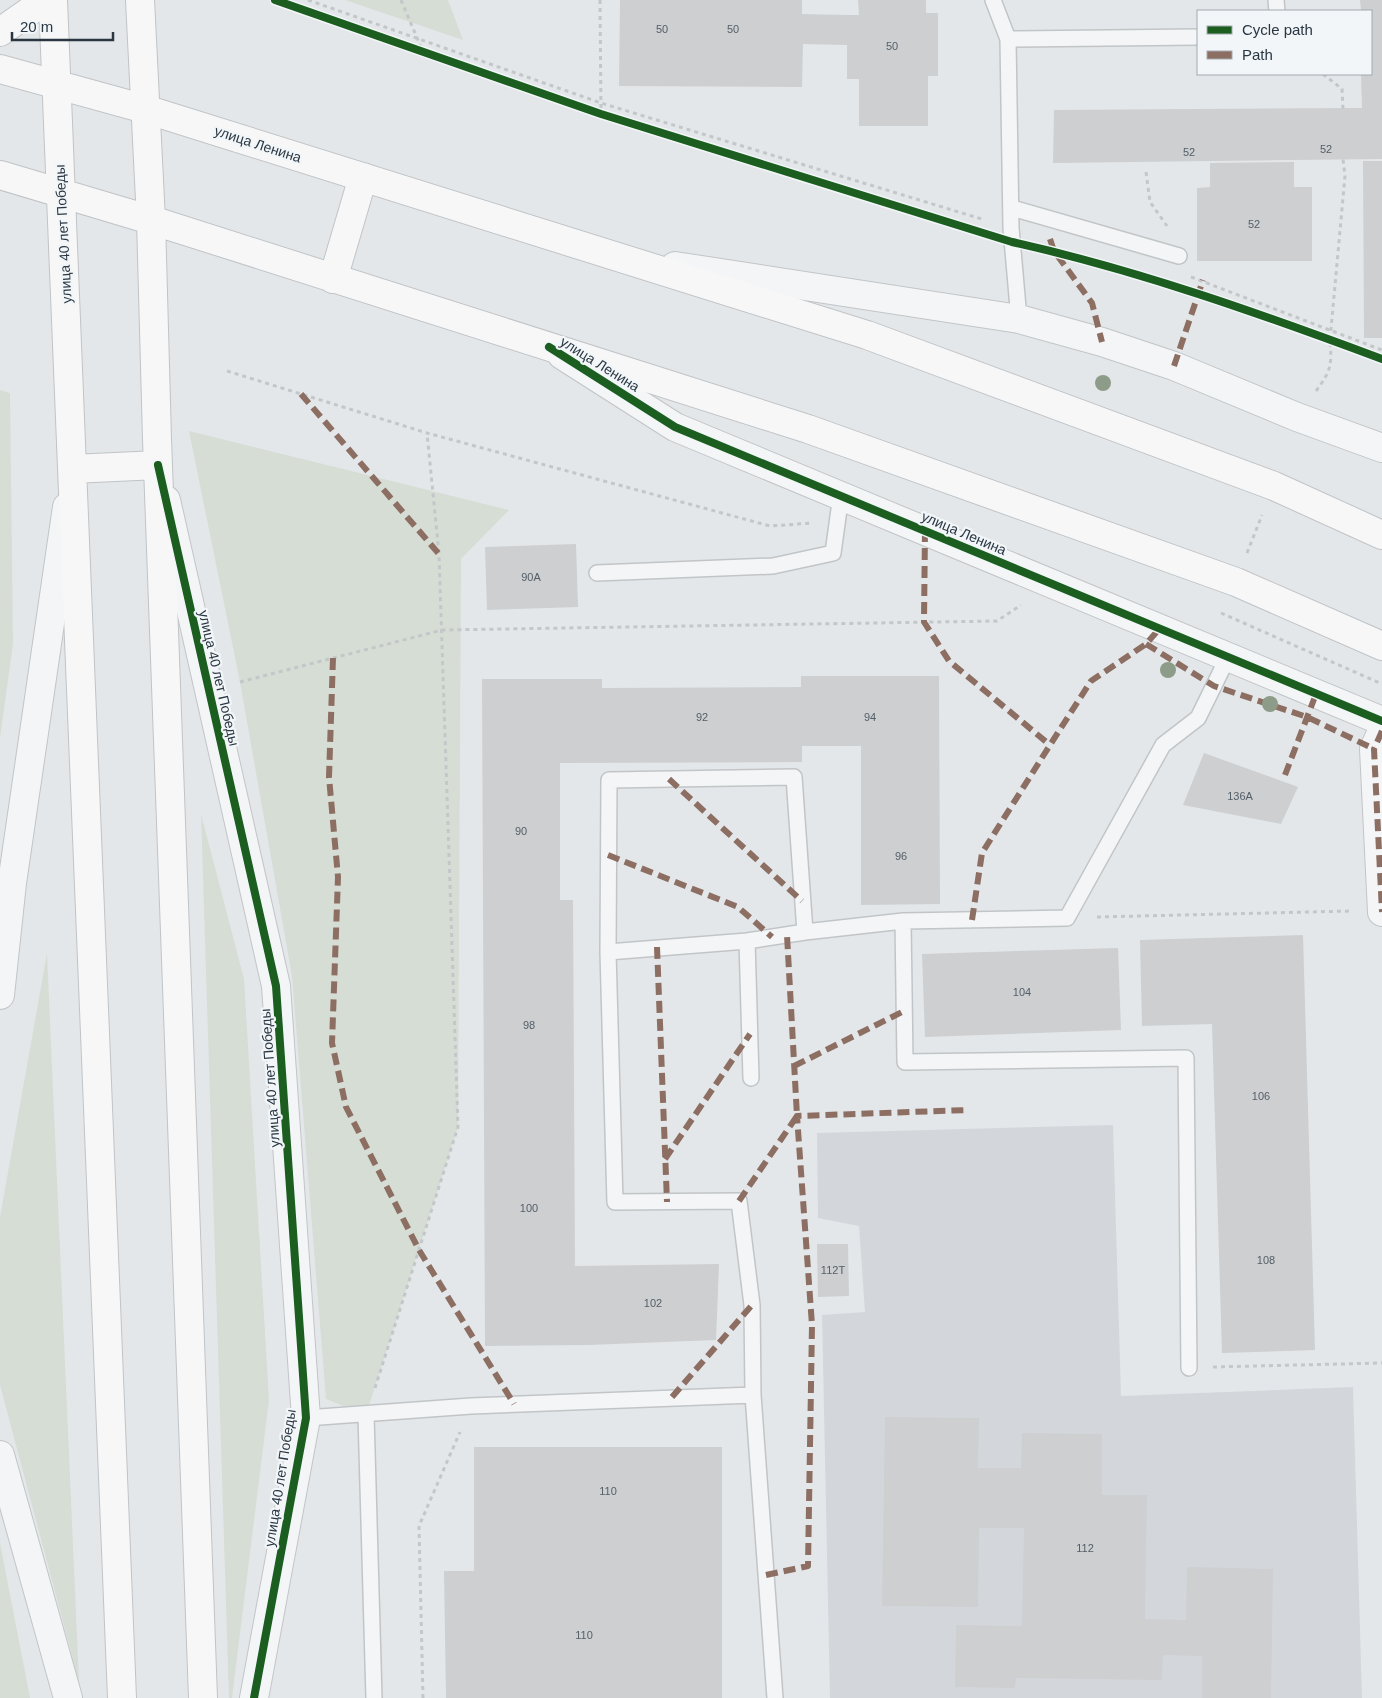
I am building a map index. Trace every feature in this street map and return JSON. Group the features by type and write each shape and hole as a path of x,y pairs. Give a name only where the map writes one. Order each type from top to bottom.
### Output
{"main road":[{"path":"0,32 46,0"},
{"name":"улица 40 лет Победы","path":"53,0 122,1698"},
{"name":"улица 40 лет Победы","path":"140,0 151,220 158,465 203,1698"},
{"name":"улица Ленина","path":"0,69 145,108 867,335 1274,486 1382,535"},
{"name":"улица Ленина","path":"0,175 151,220 808,428 1236,582 1382,646"},
{"path":"333,279 363,177"},
{"path":"72,469 158,465"}],"street":[{"name":"улица Ленина","path":"628,259 1019,319 1102,342 1174,366 1297,417 1382,448"},
{"name":"улица Ленина","path":"548,347 675,427 1382,721"},
{"name":"улица 40 лет Победы","path":"158,465 276,986 306,1418 254,1698"},
{"name":"улица 40 лет Победы","path":"0,995 12,884 72,469"},
{"path":"1382,731 1374,749 1382,910"},
{"path":"0,1456 68,1698"}],"lane":[{"path":"993,0 1008,39 1011,228 1019,319"},
{"path":"1008,39 1197,37"},
{"path":"1012,208 1179,256"},
{"path":"597,573 773,566 833,553 841,495"},
{"path":"608,952 747,941 805,932 903,921 1067,918 1162,745 1198,718 1228,657"},
{"path":"774,1698 753,1395 752,1305 739,1201 615,1202 608,952 609,780 794,777 805,932"},
{"path":"903,921 905,1062 1186,1058 1189,1368"},
{"path":"747,941 751,1078"},
{"path":"306,1418 471,1406 753,1395"},
{"path":"366,1415 374,1698"}],"path":[{"path":"308,0 601,104 1011,228"},
{"path":"401,0 423,52"},
{"path":"600,0 601,114"},
{"path":"414,48 432,55"},
{"path":"1325,75 1342,89 1343,109"},
{"path":"592,110 610,117"},
{"path":"1343,159 1345,176"},
{"path":"1184,275 1202,280 1331,333 1382,350"},
{"path":"1321,337 1382,359"},
{"path":"227,371 427,433 770,526 820,522 836,528"},
{"path":"366,1415 458,1127 439,554 427,433"},
{"path":"240,682 442,630 997,621 1054,585"},
{"path":"1221,612 1382,684"},
{"path":"1067,918 1382,910"},
{"path":"1189,1368 1382,1363"},
{"path":"423,1698 419,1526 471,1406"}],"shaded area":[{"path":"345,0 448,0 463,40"},
{"path":"0,390 10,393 13,644 0,738"},
{"path":"189,431 509,510 461,559 458,1127 366,1415 326,1399 292,976 240,682"},
{"path":"201,814 244,979 269,1400 232,1698 229,1698"},
{"path":"47,953 79,1682 0,1385 0,1217"},
{"path":"1113,1125 1121,1396 1353,1387 1362,1698 830,1698 822,1315 865,1312 859,1226 818,1218 817,1133"},
{"path":"0,1543 30,1698 0,1698"}],"building":[{"path":"620,0 802,0 802,14 859,15 858,0 926,0 926,13 938,13 938,76 928,76 928,126 859,126 859,79 847,79 847,45 803,44 802,87 619,86"},
{"path":"1360,0 1382,0 1382,159 1053,163 1054,110 1362,108 1361,75 1372,75 1372,10 1361,10"},
{"path":"1363,161 1382,161 1382,338 1364,338"},
{"path":"1294,162 1294,187 1312,187 1312,261 1197,261 1197,188 1210,187 1210,163"},
{"path":"576,544 578,607 487,610 485,547"},
{"path":"801,676 939,676 940,904 861,905 861,746 802,746 802,762 560,763 560,900 573,900 575,1266 719,1264 716,1340 588,1345 485,1346 482,679 602,679 602,688 801,687"},
{"path":"1204,753 1298,787 1281,824 1183,805"},
{"path":"1303,935 1315,1350 1222,1353 1212,1024 1142,1026 1140,940"},
{"path":"1118,948 1121,1030 925,1037 922,954"},
{"path":"817,1244 848,1244 849,1296 818,1297"},
{"path":"885,1417 979,1418 978,1468 1021,1468 1022,1433 1102,1434 1102,1495 1147,1495 1145,1619 1186,1620 1187,1567 1273,1569 1271,1698 1202,1698 1202,1656 1163,1655 1162,1680 1016,1678 1015,1688 955,1687 956,1625 1022,1626 1024,1528 979,1528 978,1607 882,1606"},
{"path":"474,1447 722,1447 722,1698 446,1698 444,1571 474,1571"}],"marked path":[{"path":"1050,239 1054,251 1092,303 1102,342"},
{"path":"1174,366 1203,280"},
{"path":"301,394 439,554"},
{"path":"925,530 924,622 949,661 1050,745"},
{"path":"972,920 982,853 1091,681 1146,644 1160,628"},
{"path":"1146,644 1214,686 1307,717 1374,749"},
{"path":"333,658 329,777 338,877 332,1043 346,1107 419,1250 514,1404"},
{"path":"1285,775 1316,694"},
{"path":"1382,731 1374,749 1382,912"},
{"path":"669,779 802,901"},
{"path":"608,855 738,907 772,937"},
{"path":"739,1201 797,1116 787,935"},
{"path":"657,947 667,1202"},
{"path":"794,1066 904,1011"},
{"path":"665,1159 750,1034"},
{"path":"766,1575 808,1566 812,1325 797,1116 969,1110"},
{"path":"672,1397 752,1305"}],"cycle path":[{"path":"275,0 601,114 1012,242 1153,279 1382,359"},
{"path":"549,347 675,427 1382,721"},
{"path":"158,465 276,986 306,1418 254,1698"}]}
